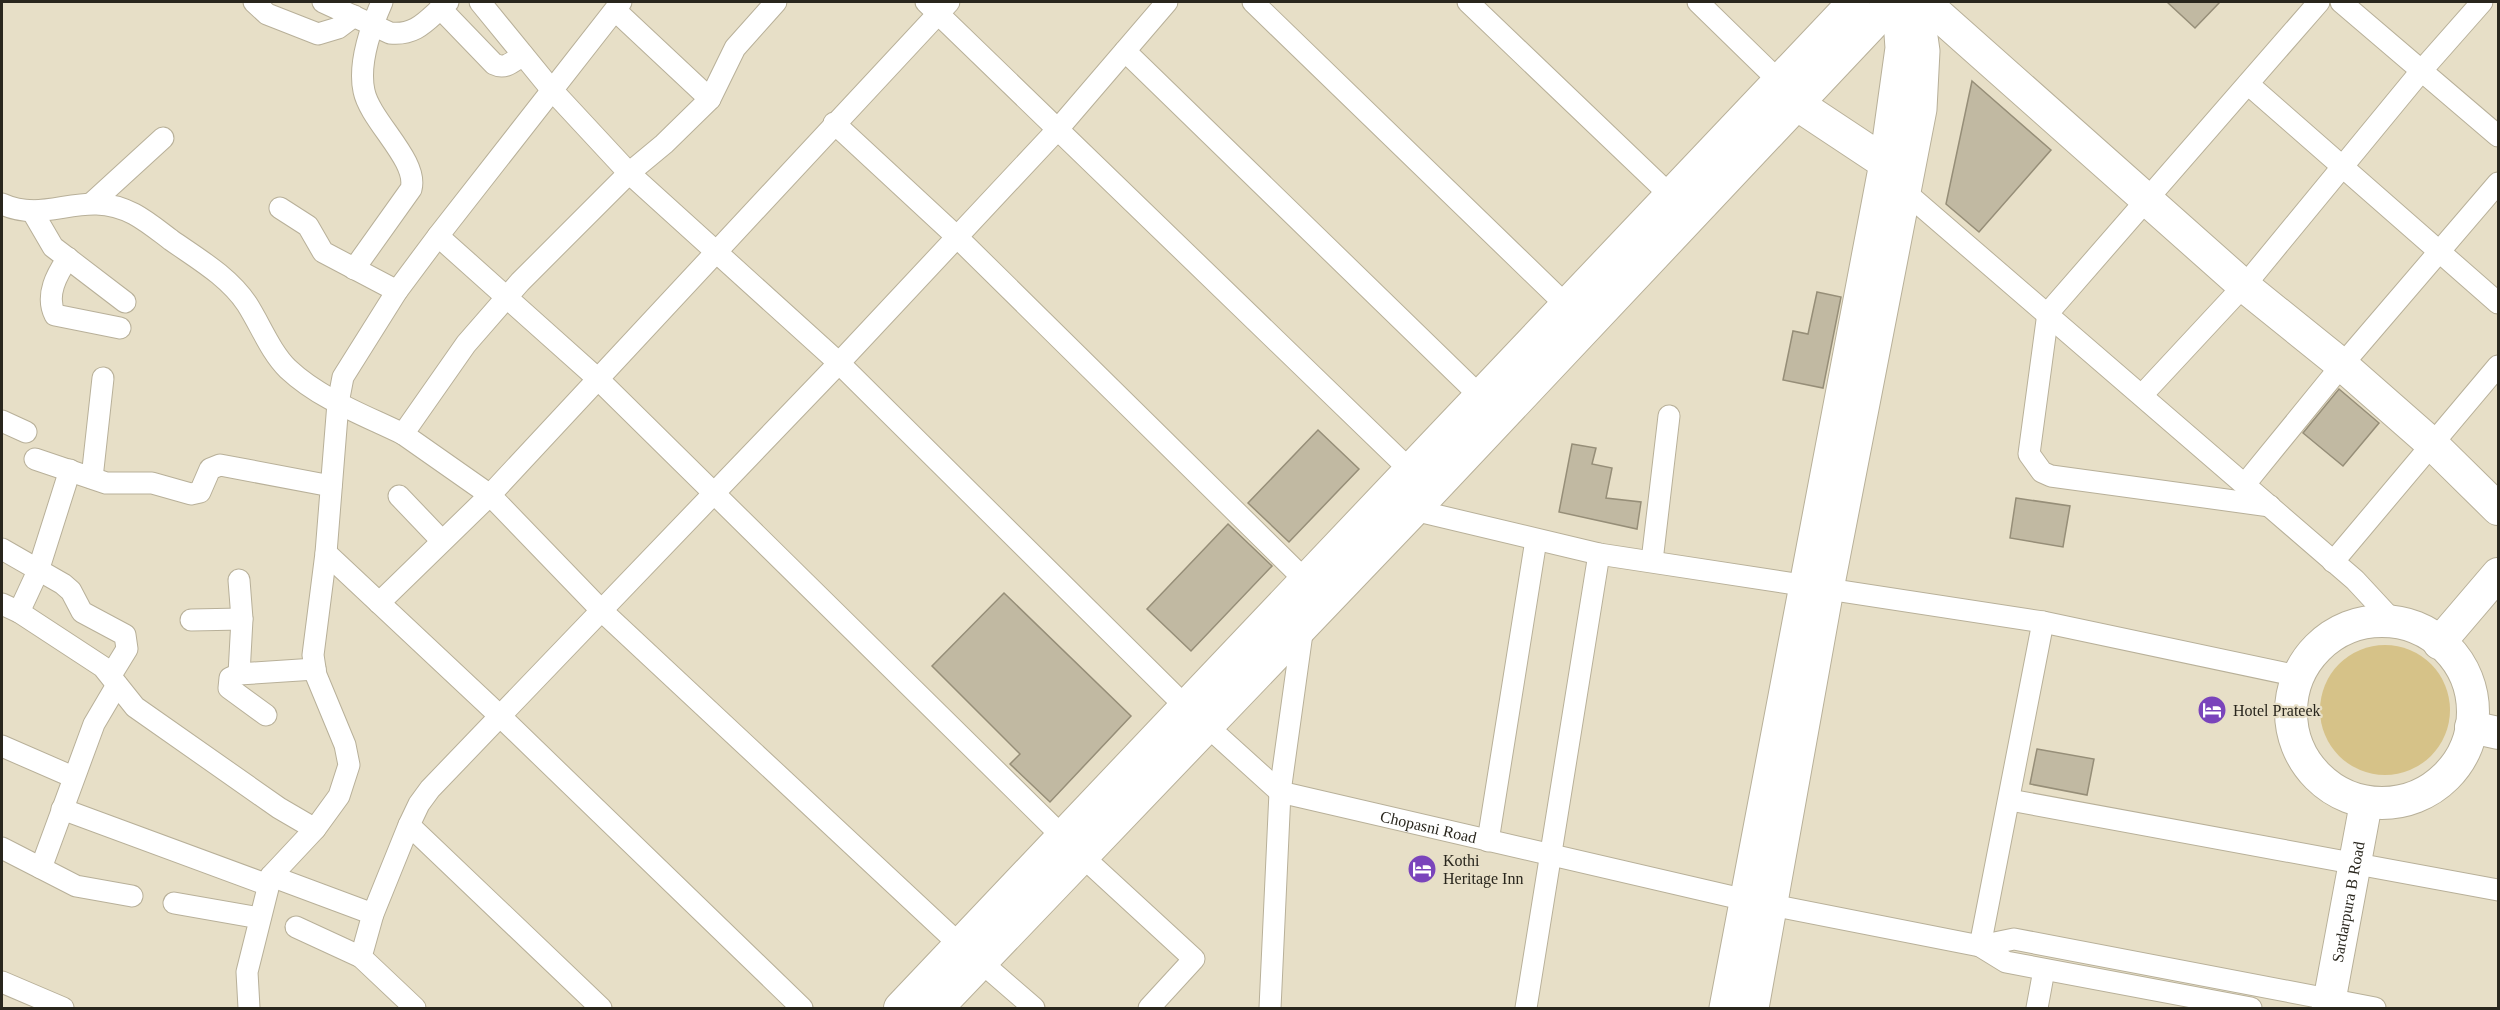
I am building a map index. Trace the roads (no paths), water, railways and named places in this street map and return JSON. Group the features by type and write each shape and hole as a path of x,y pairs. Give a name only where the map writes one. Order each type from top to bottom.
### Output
{"main road":[{"path":"900,1008 970,953 1196,716 1305,580 1405,490 1788,93 1854,2"},
{"path":"1196,716 1303,622 1480,396 1670,195 1788,93 1908,3"},
{"path":"1725,1008 1758,902 1816,588 1886,163 1908,3"},
{"path":"1816,588 1904,191 1923,76 1923,51 1908,3"},
{"path":"1908,3 2147,200 2244,286 2342,365 2432,444 2499,509"},
{"path":"1788,93 1886,163"},
{"path":"2439,643 2499,574"},
{"path":"2394,622 2425,632 2450,651 2467,678 2474,709 2485,730 2469,740 2452,771 2428,791 2398,802 2366,803 2336,792 2308,767 2294,739 2291,707 2298,676 2316,650 2341,631 2363,623 2394,622"},
{"name":"Sardarpura B Road","path":"2329,1004 2366,803"},
{"path":"1752,1008 1758,902"},
{"path":"937,1008 970,953"}],"street":[{"path":"254,2 267,14 318,34 363,20 382,2"},
{"path":"323,2 390,33 410,33 444,5 494,64 500,67 507,66 523,55"},
{"name":"Chopasni Road","path":"480,2 550,90 629,173 839,363 1196,716 1280,792 1758,902 1980,946"},
{"path":"403,434 466,344 507,297 629,173 664,144 710,99 735,48 776,2"},
{"path":"361,957 373,914 409,825 419,804 430,789 839,363 1058,129 1167,2"},
{"path":"1253,2 1566,306"},
{"path":"1468,2 1670,195"},
{"path":"1698,2 1788,93"},
{"path":"2270,506 2042,472 2029,454 2048,313 2319,2"},
{"path":"2341,2 2499,136"},
{"path":"2142,395 2244,286 2422,70 2482,2"},
{"path":"379,603 490,495 834,123 937,5 1405,490 1536,540 1599,554 2043,622 2298,676"},
{"path":"249,1008 246,972 270,881 315,829 339,796 349,765 345,745 315,669 314,655 326,553 338,403 344,376 397,291 550,90 619,6 710,99"},
{"path":"354,269 411,189 413,181 408,166 367,104 363,89 363,20"},
{"path":"1125,51 1480,396"},
{"path":"2248,84 2499,303"},
{"path":"834,123 957,236 1305,580"},
{"path":"93,202 163,138"},
{"path":"2245,484 2342,365 2499,183"},
{"path":"1904,191 2245,484 2333,562 2394,622"},
{"path":"2,204 32,211 50,211 72,204 93,202 110,204 134,214 228,281 246,304 273,351 287,368 303,382 338,403 403,434 490,495 602,611 970,953 1034,1008"},
{"path":"280,208 308,226 323,252 397,291"},
{"path":"32,211 53,247 125,302"},
{"path":"438,236 598,379 1072,846 1194,959 1149,1008"},
{"path":"68,258 53,286 51,304 54,315 120,328"},
{"path":"2333,562 2499,366"},
{"path":"92,478 103,378"},
{"path":"1652,561 1669,416"},
{"path":"2,421 26,432"},
{"path":"35,459 114,484 164,484 191,494 200,492 210,469 220,465 331,486"},
{"path":"70,470 38,571 10,608 114,680 135,707 190,748 279,808 315,829"},
{"path":"399,496 442,541"},
{"path":"1488,841 1536,540"},
{"path":"2,549 63,584 71,591 82,612 125,635 127,649 73,777 41,868"},
{"path":"326,553 501,717 802,1008"},
{"path":"1526,1008 1599,554"},
{"path":"239,580 242,619 239,674"},
{"path":"191,620 242,619"},
{"path":"1270,1008 1280,792 1303,622"},
{"path":"1980,946 2043,622"},
{"path":"266,715 230,688 230,678 239,674 315,669"},
{"path":"2,746 73,777"},
{"path":"2010,800 2499,890"},
{"path":"62,809 373,914"},
{"path":"409,825 601,1008"},
{"path":"2,848 76,886 132,896"},
{"path":"174,903 260,918"},
{"path":"296,927 361,957 415,1008"},
{"path":"1980,946 2014,939 2329,1004 2375,1008"},
{"path":"1980,946 2006,962 2251,1008"},
{"path":"2037,1008 2044,970"},
{"path":"2,982 55,1007"}],"place":[{"name":"Hotel Prateek","path":"2212,710"},
{"name":"Kothi Heritage Inn","path":"1422,869"}]}
